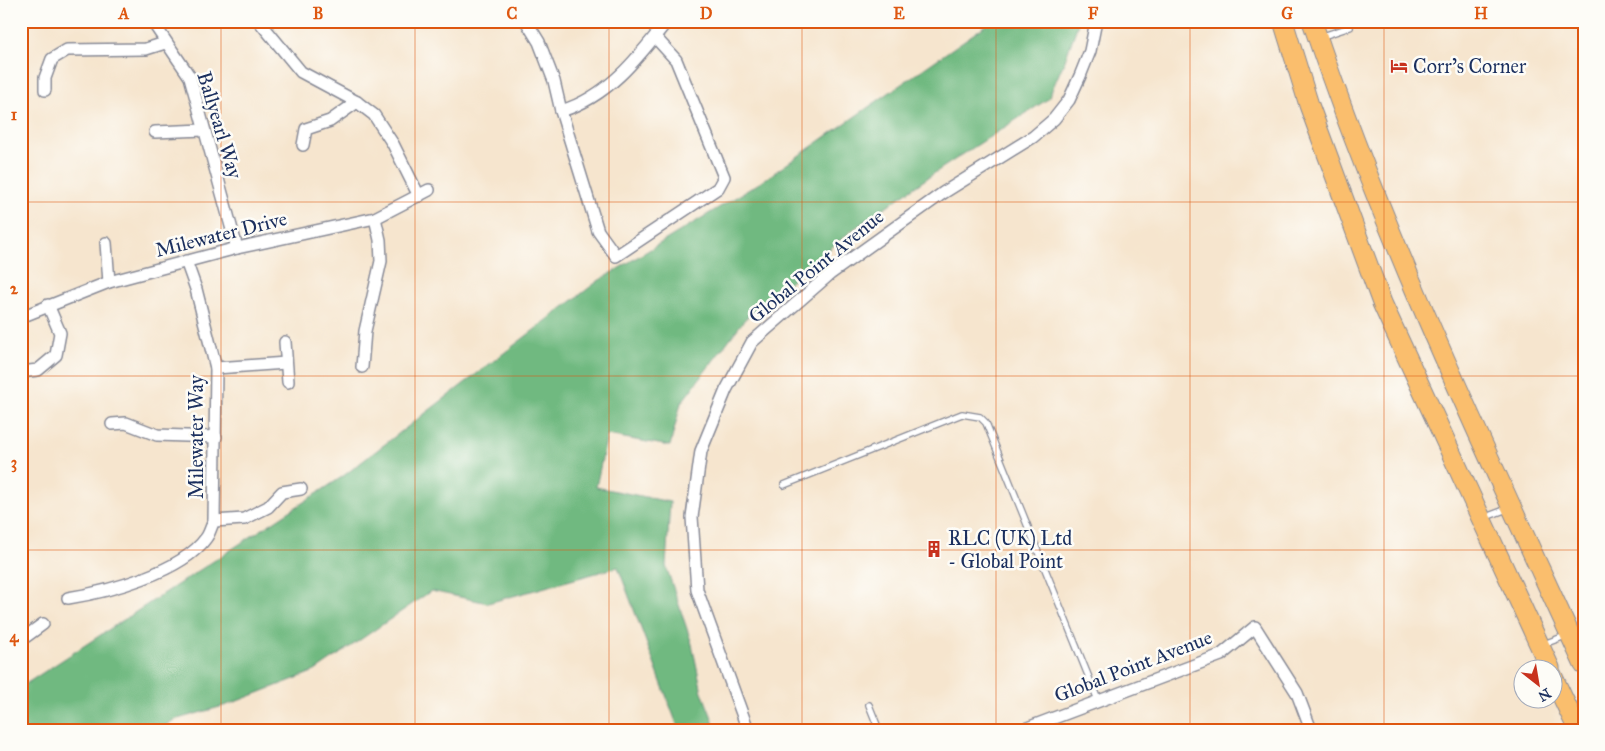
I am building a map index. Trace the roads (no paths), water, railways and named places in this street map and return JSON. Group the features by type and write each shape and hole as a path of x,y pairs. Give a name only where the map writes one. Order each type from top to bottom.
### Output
{"highway":[{"path":"1283,21 1316,124 1382,303 1545,658"},
{"path":"1315,30 1379,203 1416,294 1584,665"},
{"path":"1562,696 1578,730"}],"street":[{"name":"Ballyearl Way","path":"152,21 165,43 190,77 237,248"},
{"path":"259,21 301,72 357,102 330,121 306,129 303,145"},
{"path":"526,21 548,63 598,231 616,256 718,188 724,177 680,68 667,48 655,37"},
{"path":"561,111 579,105 606,89 640,55 667,21"},
{"name":"Global Point Avenue","path":"748,730 697,590 692,517 701,452 726,390 752,342 830,274 936,198 1033,137 1054,119 1069,100 1080,76 1090,51 1096,21"},
{"path":"45,90 45,78 52,59 67,50 146,49 165,43"},
{"name":"Milewater Drive","path":"21,317 109,282 237,248 375,218 424,193 374,115 357,102"},
{"path":"155,132 204,130"},
{"path":"362,367 365,331 381,261 380,240 375,218"},
{"path":"106,243 109,282"},
{"name":"Milewater Way","path":"186,261 196,289 216,368 214,521 244,519 268,507 282,492 301,489"},
{"path":"21,372 38,370 56,355 60,333 48,305"},
{"path":"285,342 288,382"},
{"path":"216,368 286,363"},
{"path":"112,424 126,423 157,434 216,437"},
{"path":"68,598 99,593 147,577 182,559 206,538 214,521"},
{"path":"21,640 43,624"},
{"name":"Global Point Avenue","path":"1022,730 1221,655 1255,627 1297,693 1312,730"}],"lane":[{"path":"1315,30 1350,27 1348,21"},
{"path":"784,485 962,414 980,417 986,423 1098,700"},
{"path":"1481,519 1512,508"},
{"path":"1539,646 1570,635"},
{"path":"869,705 879,730"}],"place":[{"name":"Corr's Corner","path":"1399,66"},
{"name":"RLC (UK) Ltd - Global Point","path":"934,549"}]}
